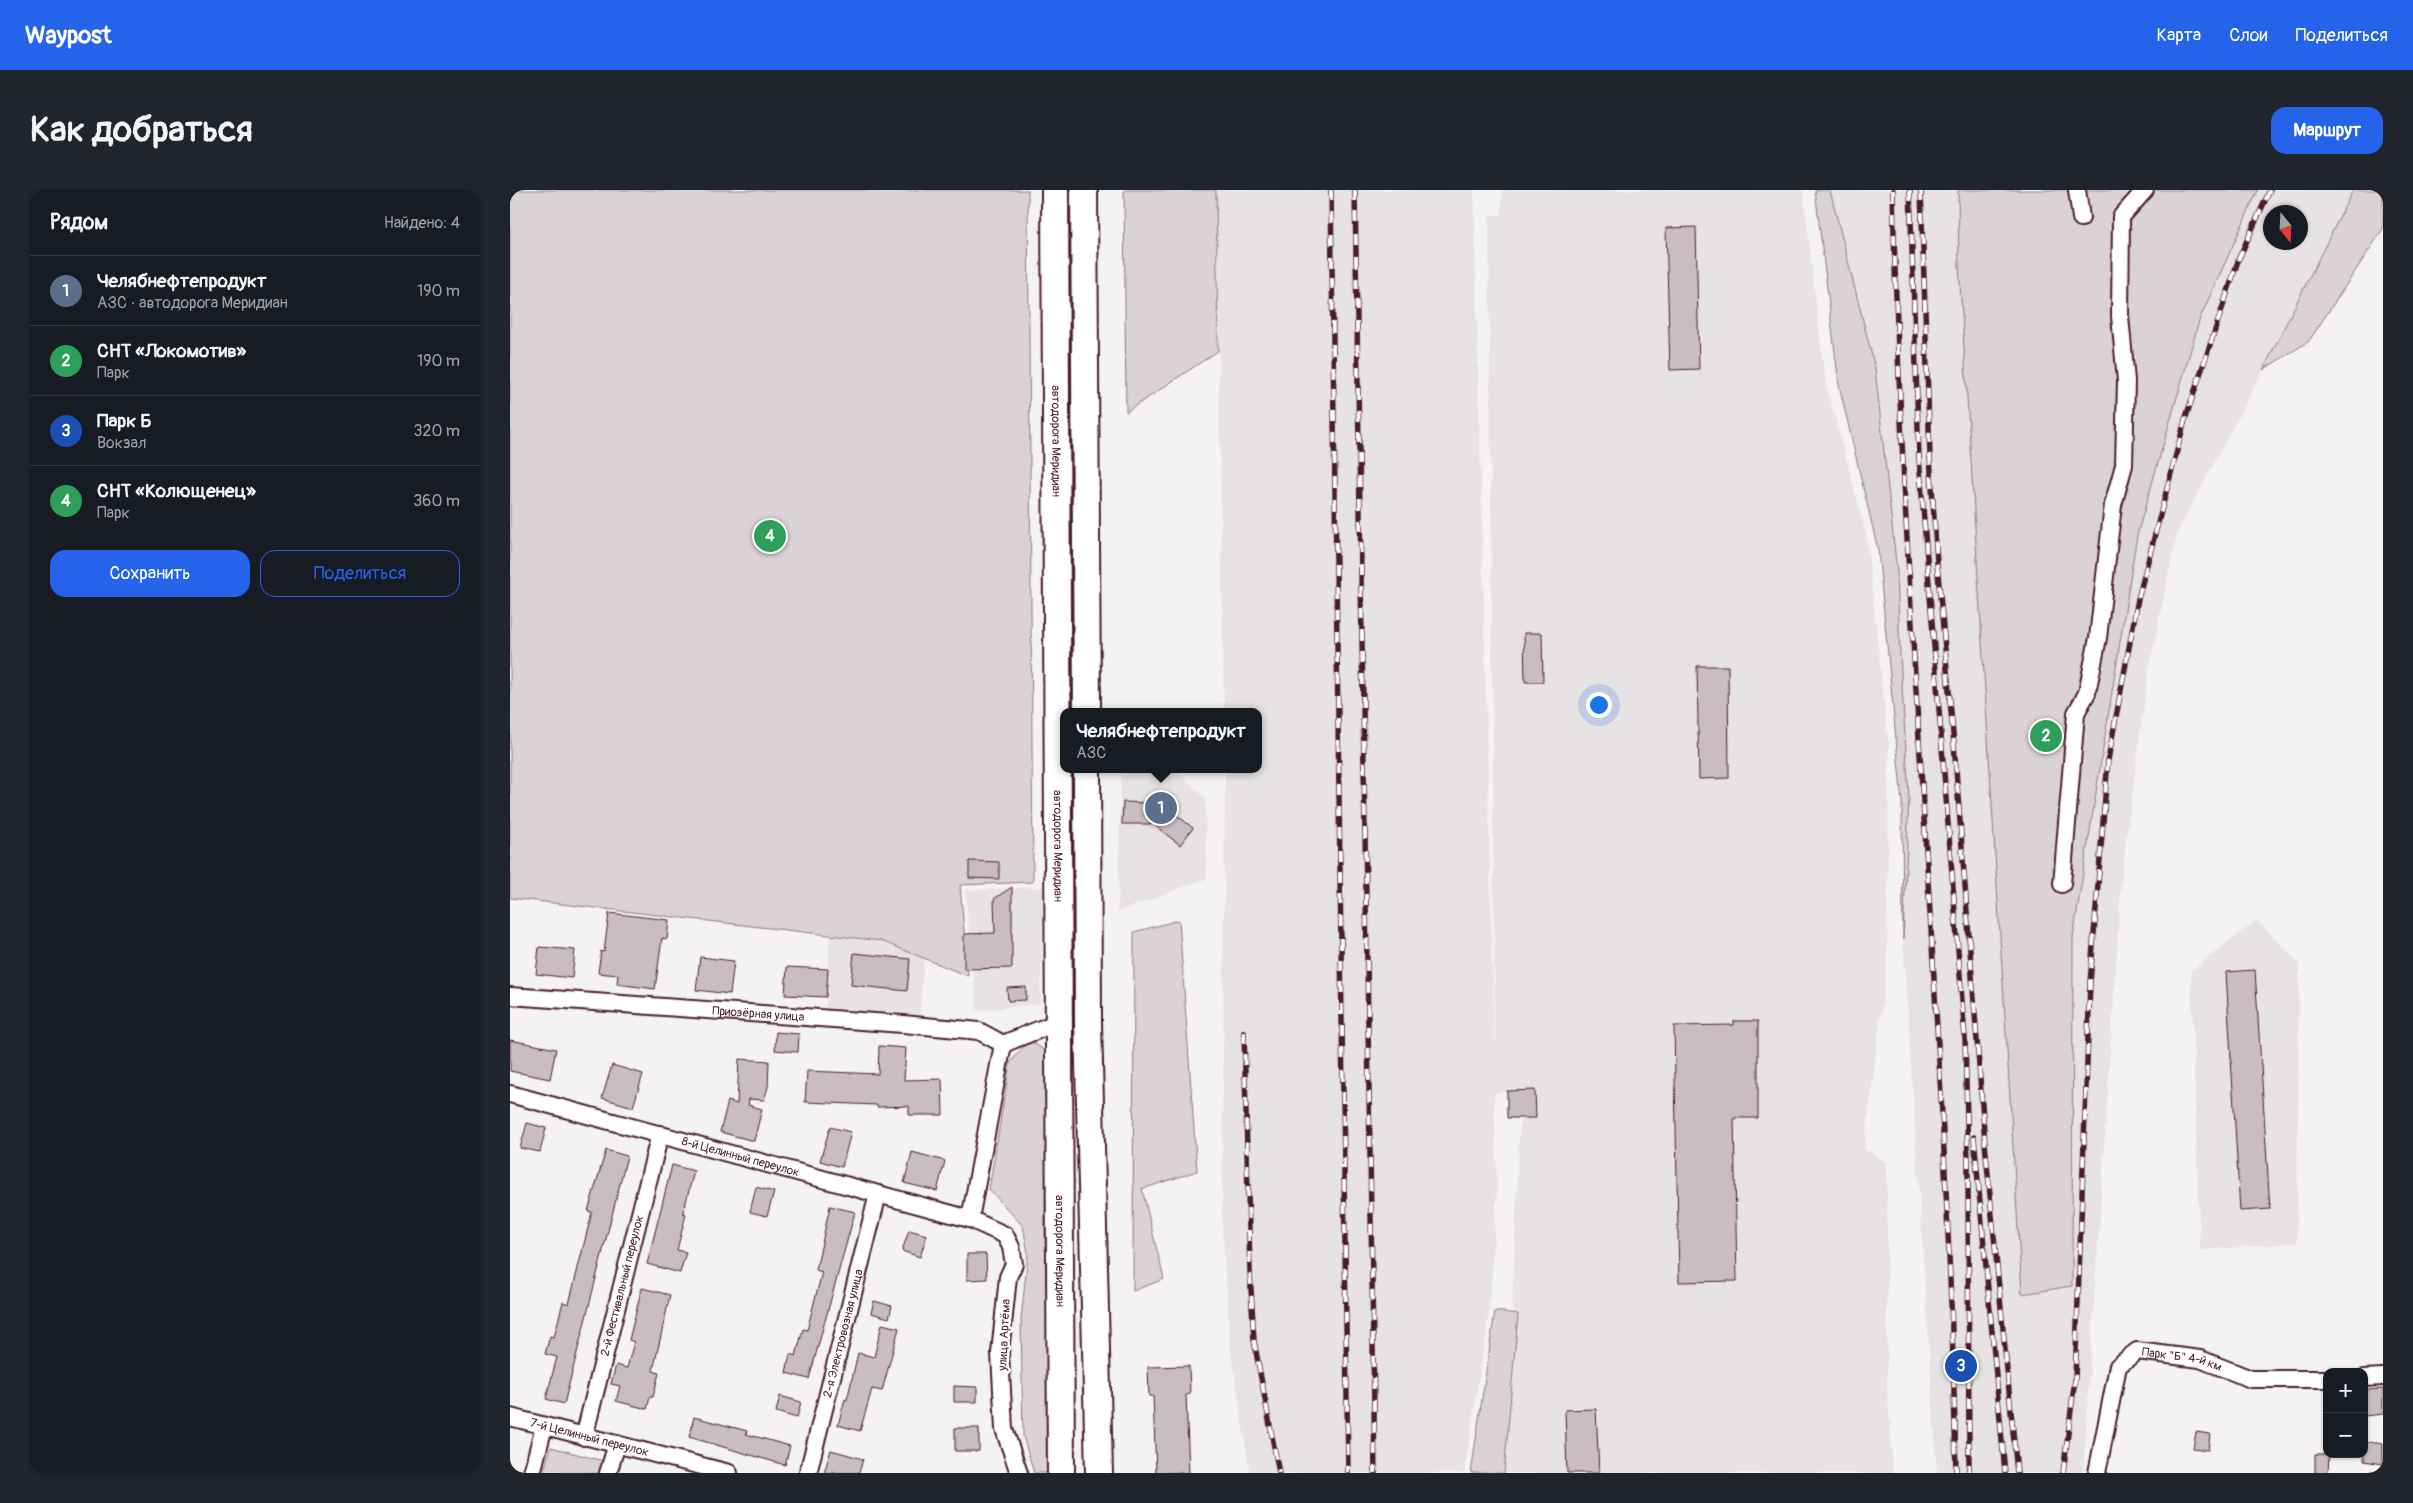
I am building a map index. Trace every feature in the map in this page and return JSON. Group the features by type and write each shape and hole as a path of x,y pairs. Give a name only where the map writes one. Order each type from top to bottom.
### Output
{"main road":[{"name":"автодорога Меридиан","path":"1054,190 1061,1473"},
{"path":"1084,190 1087,708"},
{"path":"1087,773 1088,1022 1099,1473"},
{"path":"1058,1022 1088,1022"}],"street":[{"path":"2077,190 2081,218"},
{"path":"2062,884 2076,713 2087,693 2098,638 2113,505 2124,465 2126,381 2120,316 2121,217 2145,190"},
{"name":"Приозёрная улица","path":"510,996 903,1024 979,1032 1003,1044"},
{"path":"970,1218 1003,1044 1058,1022"},
{"name":"8-й Целинный переулок","path":"510,1094 970,1218"},
{"name":"2-й Фестивальный переулок","path":"584,1437 660,1134"},
{"name":"2-я Электровозная улица","path":"808,1473 878,1194"},
{"name":"улица Артёма","path":"970,1218 1005,1235 1011,1247 1014,1264 1008,1277 1000,1353 1004,1429 1019,1473"},
{"name":"Парк \"Б\" 4-й км","path":"2097,1473 2118,1366 2137,1351 2200,1358 2251,1379 2323,1379"},
{"path":"2368,1378 2383,1378"},
{"name":"7-й Целинный переулок","path":"510,1417 729,1473"},
{"path":"532,1473 544,1426"},
{"path":"608,1473 617,1444"}],"shaded area":[{"path":"510,190 1028,190 1033,882 960,885 968,976 881,941 510,898"},
{"path":"1124,190 1216,190 1218,351 1126,412"},
{"path":"1216,190 1474,190 1495,1084 1489,215 1502,215 1502,190 1803,190 1825,382 1866,533 1889,749 1887,964 1864,1149 1887,1163 1887,1384 1893,1473 1500,1473 1509,1377 1520,1118 1507,1118 1506,1091 1494,1093 1497,1189 1489,1313 1464,1473 1250,1473 1231,1351 1222,1224 1225,773 1262,773 1262,708 1224,708"},
{"path":"1815,190 1830,190 1875,368 1897,572 1909,798 1903,939 1902,802 1878,550 1839,385"},
{"path":"1830,190 1958,190 2072,1286 2073,937 2137,535 2200,318 2258,190 2353,190 2263,370 2177,533 2148,672 2122,871 2083,1473 1937,1473 1903,939 1909,798 1897,572 1875,368"},
{"path":"1958,190 2258,190 2200,318 2137,535 2073,937 2072,1286 2022,1294 1959,266"},
{"path":"2353,190 2383,190 2383,229 2309,341 2263,370"},
{"path":"1121,773 1179,773 1205,798 1207,878 1118,912"},
{"path":"1044,887 1040,1004 977,1010 965,890"},
{"path":"1179,920 1197,1171 1142,1189 1164,1279 1133,1291 1134,932"},
{"path":"2257,920 2299,964 2297,1243 2200,1250 2191,971"},
{"path":"830,936 881,942 924,959 919,1016 826,1008"},
{"path":"1029,1040 1047,1052 1045,1231 1052,1473 1034,1473 1023,1436 1021,1320 1028,1253 1023,1226 989,1189 1010,1063"},
{"path":"1495,1311 1518,1314 1504,1473 1471,1473"},
{"path":"551,1447 603,1461 600,1473 543,1473"}],"building":[{"path":"1696,227 1699,369 1670,370 1666,228"},
{"path":"1524,633 1542,633 1543,682 1525,682"},
{"path":"1697,666 1728,666 1729,778 1699,779"},
{"path":"1164,797 1169,809 1193,828 1180,845 1153,824 1122,824 1123,802 1148,803"},
{"path":"969,861 999,862 999,879 969,878"},
{"path":"1012,887 1012,968 964,969 964,934 995,933 994,899"},
{"path":"609,913 669,920 667,939 662,938 655,989 617,984 618,975 598,973 601,951 604,952"},
{"path":"539,947 575,950 572,978 536,974"},
{"path":"854,953 910,959 907,991 851,985"},
{"path":"700,957 734,961 730,994 696,990"},
{"path":"787,967 828,969 826,997 785,995"},
{"path":"2255,970 2270,1209 2240,1211 2226,972"},
{"path":"1026,987 1026,1000 1008,1001 1007,988"},
{"path":"1734,1021 1758,1021 1758,1118 1734,1118 1737,1281 1679,1282 1674,1026 1734,1025"},
{"path":"776,1032 799,1034 798,1052 775,1050"},
{"path":"510,1040 556,1049 550,1079 510,1071"},
{"path":"879,1046 906,1048 904,1080 942,1079 943,1115 909,1115 909,1106 877,1107 877,1105 805,1102 807,1071 878,1074"},
{"path":"739,1059 769,1061 768,1087 764,1100 749,1099 748,1105 762,1109 754,1141 720,1132 728,1101 737,1104"},
{"path":"612,1065 643,1074 633,1107 602,1098"},
{"path":"1535,1090 1536,1118 1507,1118 1507,1091"},
{"path":"527,1123 546,1128 540,1152 520,1148"},
{"path":"830,1127 851,1132 842,1167 820,1161"},
{"path":"606,1150 627,1156 564,1404 546,1399 557,1357 545,1354 550,1336 554,1337 563,1302 569,1304 592,1212 588,1211"},
{"path":"912,1152 945,1161 937,1191 904,1183"},
{"path":"672,1165 694,1171 683,1213 686,1214 677,1250 686,1252 680,1273 647,1264"},
{"path":"756,1187 774,1192 767,1216 750,1212"},
{"path":"830,1206 855,1212 809,1379 786,1373 790,1354 796,1356 803,1329 807,1330 822,1272 816,1270"},
{"path":"909,1230 927,1235 920,1257 902,1251"},
{"path":"967,1254 986,1254 987,1279 967,1280"},
{"path":"642,1288 670,1295 653,1371 659,1373 653,1397 650,1397 647,1409 616,1401 620,1386 611,1384 616,1365 627,1368 634,1342 629,1340"},
{"path":"874,1301 892,1306 889,1318 871,1313"},
{"path":"882,1324 899,1328 882,1391 872,1389 860,1431 838,1425 845,1399 847,1400 858,1353 874,1357"},
{"path":"1189,1366 1190,1394 1186,1395 1189,1473 1156,1473 1153,1396 1149,1396 1148,1367"},
{"path":"954,1386 977,1387 977,1402 954,1402"},
{"path":"2383,1389 2383,1414 2368,1416 2368,1390"},
{"path":"780,1396 801,1402 797,1418 776,1412"},
{"path":"1596,1409 1599,1473 1567,1473 1565,1410"},
{"path":"694,1417 747,1431 746,1434 790,1446 785,1465 689,1437"},
{"path":"955,1428 979,1428 979,1451 955,1451"},
{"path":"2196,1432 2210,1434 2208,1450 2193,1448"},
{"path":"2368,1442 2383,1444 2383,1464 2364,1461 2364,1458 2368,1458"},
{"path":"831,1450 863,1459 859,1473 824,1473"},
{"path":"2315,1454 2323,1454 2323,1458 2329,1458 2328,1473 2315,1473"}],"railway":[{"path":"1331,190 1348,1473"},
{"path":"1355,190 1375,1473"},
{"path":"1893,190 1906,511 1944,1152 1956,1473"},
{"path":"1910,190 1919,457 1965,1038 1968,1162 1969,1473"},
{"path":"1921,190 1930,456 1937,563 1954,744 1985,1143 2017,1473"},
{"path":"2063,1473 2075,1379 2090,983 2108,760 2138,599 2185,420 2239,258 2270,190"},
{"path":"1244,1032 1250,1271 1254,1341 1279,1473"},
{"path":"1974,1137 2005,1473"}],"place":[{"name":"СНТ «Колющенец»","path":"770,536"},
{"name":"СНТ «Локомотив»","path":"2046,736"},
{"name":"Челябнефтепродукт","path":"1161,808"},
{"name":"Парк Б","path":"1961,1366"}]}
